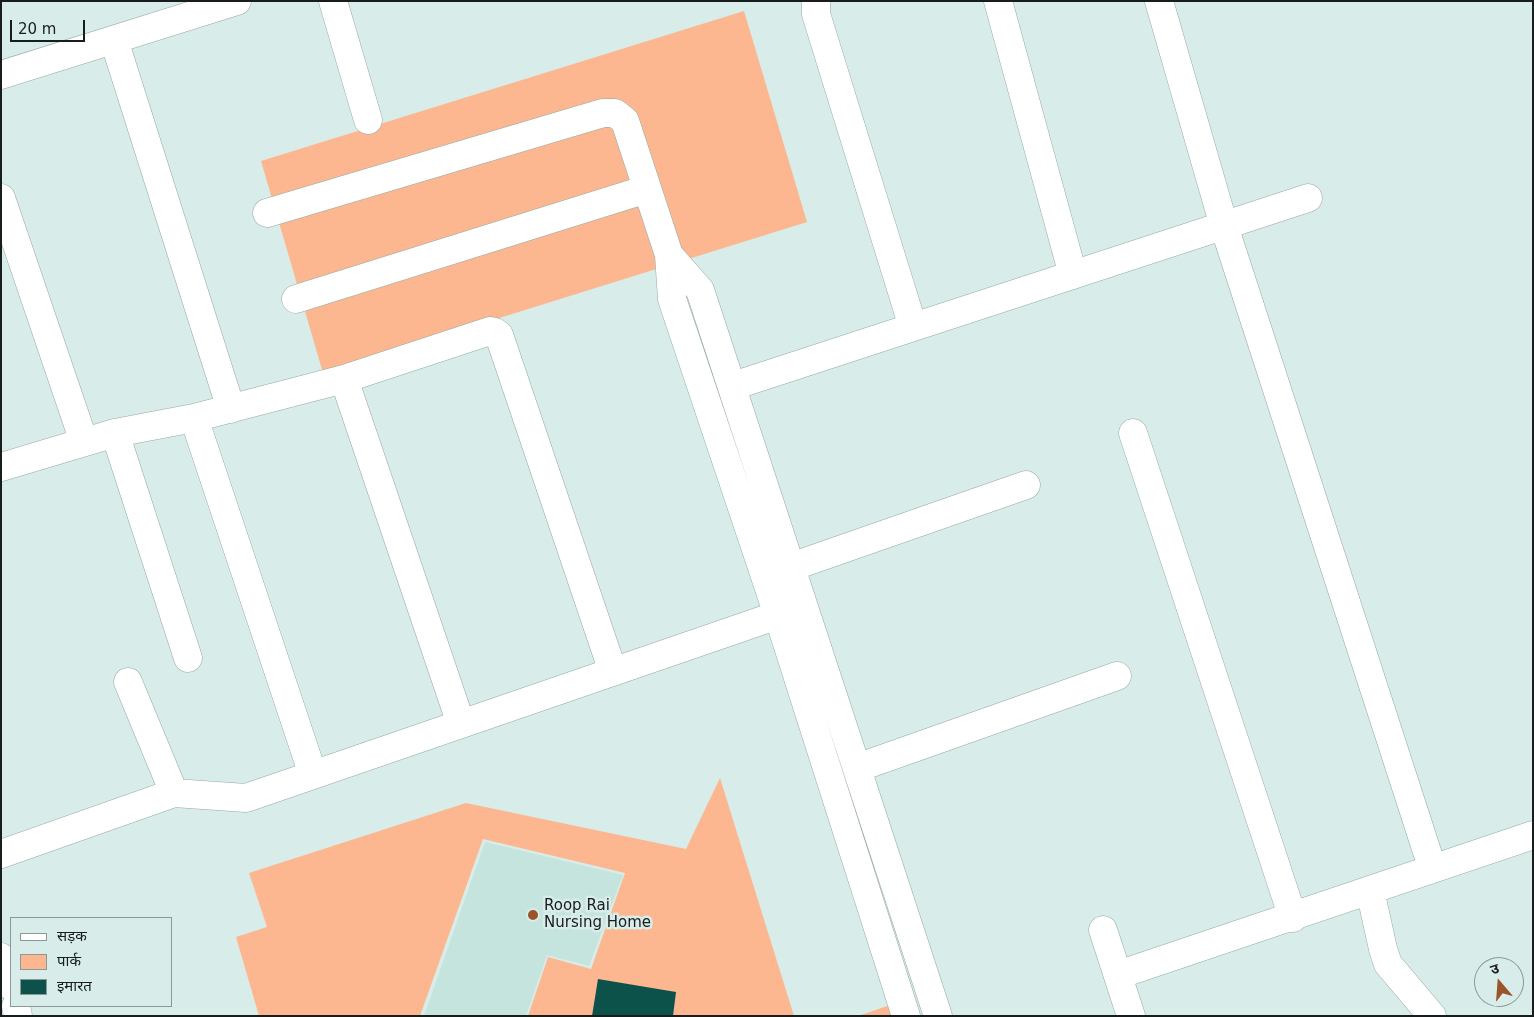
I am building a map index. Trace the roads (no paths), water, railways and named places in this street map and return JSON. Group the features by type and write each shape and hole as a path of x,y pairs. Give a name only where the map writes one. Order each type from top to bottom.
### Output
{"street":[{"path":"1,75 237,1"},
{"path":"333,1 368,120"},
{"path":"816,1 816,14 913,327"},
{"path":"998,1 1073,275"},
{"path":"1160,1 1224,226 1432,867"},
{"path":"114,40 231,409"},
{"path":"267,213 603,113 615,113 625,121 669,255 672,298 778,615 906,1016"},
{"path":"296,299 647,189"},
{"path":"1,198 84,442"},
{"path":"733,386 1308,198"},
{"path":"669,255 700,290 938,1016"},
{"path":"1,467 115,433 194,418 344,379 490,331 495,332 499,335 613,672"},
{"path":"344,379 461,724"},
{"path":"194,418 312,775"},
{"path":"115,433 188,658"},
{"path":"1133,433 1293,918"},
{"path":"791,567 1026,485"},
{"path":"1,854 174,793 246,798 778,615"},
{"path":"858,768 1118,676"},
{"path":"128,682 174,793"},
{"path":"1118,975 1293,918 1432,867 1533,835"},
{"path":"1370,890 1382,949 1388,964 1432,1016"},
{"path":"1103,930 1131,1016"},
{"path":"1,957 10,983"}],"place":[{"name":"Roop Rai Nursing Home","path":"533,915"}]}
